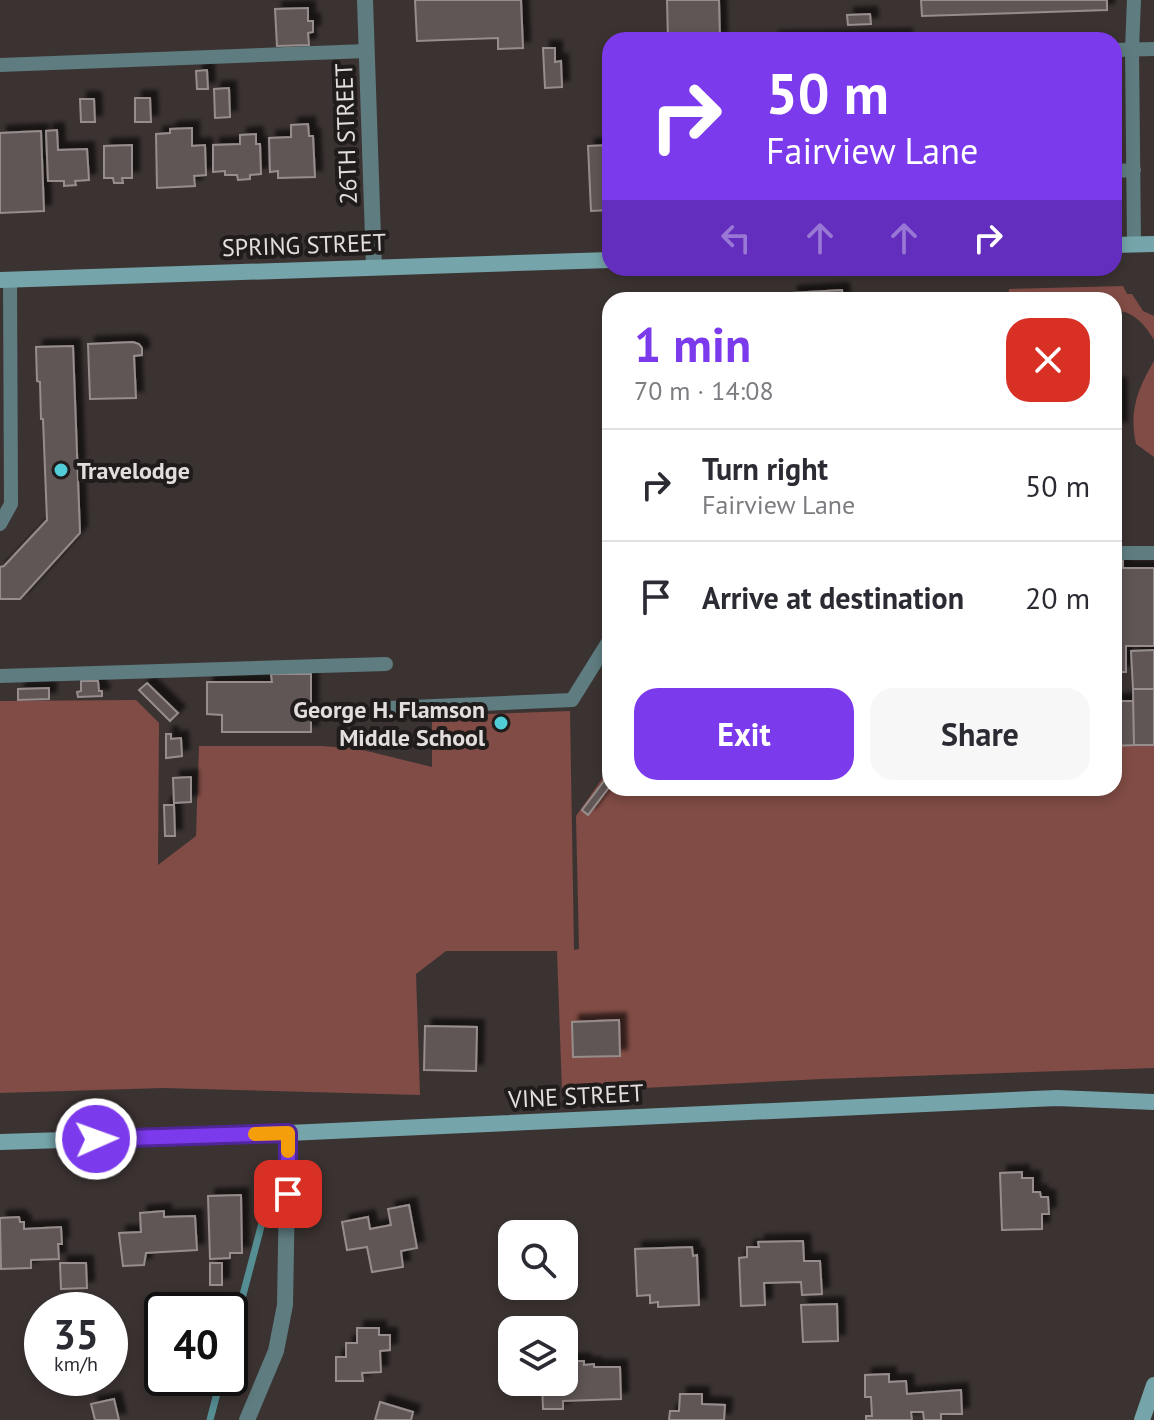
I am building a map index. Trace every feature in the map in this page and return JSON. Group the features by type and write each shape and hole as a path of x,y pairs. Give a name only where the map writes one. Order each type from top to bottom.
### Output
{"street":[{"name":"26TH STREET","path":"365,0 374,267"},
{"path":"1122,245 1154,244"},
{"name":"SPRING STREET","path":"5,279 602,260"},
{"name":"VINE STREET","path":"0,1142 288,1133 1057,1098 1154,1102"},
{"path":"247,1420 276,1351 285,1305 288,1133"},
{"path":"1142,1420 1154,1385"}],"lane":[{"path":"1134,0 1134,244"},
{"path":"1122,50 1154,49"},
{"path":"0,65 367,51"},
{"path":"1122,171 1134,170"},
{"path":"0,524 11,504 5,279"},
{"path":"1122,553 1154,553"},
{"path":"389,708 572,700 602,652"},
{"path":"0,676 386,664"}],"shaded area":[{"path":"1123,286 1143,311 1154,316 1154,340 1138,319 1122,312 1122,292 1009,292 1009,289"},
{"path":"1154,361 1154,457 1136,444 1133,421 1139,391"},
{"path":"136,700 159,723 158,865 196,836 199,746 359,749 432,767 432,721 436,716 570,711 574,950 579,949 576,816 602,779 602,796 1122,796 1122,746 1154,745 1154,1068 822,1079 562,1092 557,951 446,951 416,974 420,1095 163,1088 0,1093 0,701"}],"building":[{"path":"415,0 521,0 523,48 498,49 498,38 417,41"},
{"path":"667,0 719,0 720,32 668,32"},
{"path":"921,0 1107,0 1107,10 922,16"},
{"path":"308,8 308,21 313,21 313,32 308,33 309,45 277,46 275,9"},
{"path":"870,14 871,24 848,25 847,15"},
{"path":"543,48 555,48 555,62 561,61 562,87 545,88"},
{"path":"207,70 208,89 197,89 196,71"},
{"path":"229,88 230,117 215,118 214,89"},
{"path":"135,98 150,98 151,122 135,122"},
{"path":"80,99 94,99 95,122 81,122"},
{"path":"308,124 309,136 313,136 315,177 278,178 278,171 270,172 269,138 291,137 291,125"},
{"path":"192,128 192,146 205,145 206,175 194,176 195,186 157,188 156,134 170,133 170,129"},
{"path":"57,130 58,150 87,149 89,180 64,186 64,181 48,181 46,131"},
{"path":"41,131 44,211 0,213 0,133"},
{"path":"256,134 256,144 260,144 261,174 238,180 237,175 225,175 225,171 213,172 213,145 240,144 240,135"},
{"path":"132,145 132,178 122,178 123,183 114,183 113,178 104,178 104,146"},
{"path":"602,145 602,210 591,211 588,146"},
{"path":"133,342 142,348 142,355 134,356 136,398 90,399 88,344"},
{"name":"Travelodge","path":"73,346 80,533 20,599 0,599 0,567 47,520 43,419 36,347"},
{"path":"1122,561 1123,568 1154,568 1154,646 1126,646 1126,672 1122,672"},
{"path":"1154,650 1154,689 1133,689 1131,651"},
{"path":"271,674 311,674 311,732 222,732 222,715 207,714 207,682 272,682"},
{"path":"81,681 98,681 102,696 78,697"},
{"path":"147,683 178,713 170,721 139,690"},
{"path":"49,688 49,699 18,700 18,689"},
{"path":"1133,689 1154,689 1154,745 1134,745"},
{"path":"1122,701 1133,701 1134,745 1122,746"},
{"path":"166,734 171,734 171,739 181,738 182,756 166,758"},
{"path":"191,777 191,802 174,803 173,778"},
{"path":"602,784 602,796 588,815 582,810"},
{"path":"164,805 174,805 175,836 165,836"},
{"path":"619,1020 620,1056 573,1057 572,1022"},
{"path":"425,1026 477,1027 476,1071 424,1070"},
{"path":"1022,1172 1022,1178 1033,1178 1033,1192 1048,1197 1049,1214 1042,1214 1042,1229 1002,1230 1000,1173"},
{"path":"241,1195 242,1253 230,1253 230,1258 210,1259 208,1196"},
{"path":"409,1205 417,1248 401,1251 403,1267 372,1272 367,1247 347,1250 342,1222 368,1217 370,1229 391,1225 388,1209"},
{"path":"164,1211 164,1217 195,1216 197,1250 146,1253 144,1265 123,1266 119,1233 141,1232 140,1213"},
{"path":"19,1217 20,1222 24,1222 24,1229 61,1227 59,1259 31,1260 31,1268 1,1269 0,1218"},
{"path":"803,1241 804,1261 820,1261 822,1294 802,1295 801,1282 764,1283 765,1305 741,1306 739,1258 747,1257 747,1247 759,1247 758,1242"},
{"path":"692,1247 693,1256 697,1255 699,1305 658,1307 658,1302 650,1303 650,1295 637,1296 635,1249"},
{"path":"60,1263 86,1263 87,1288 61,1289"},
{"path":"210,1263 222,1263 222,1285 210,1285"},
{"path":"837,1304 838,1341 803,1342 801,1305"},
{"path":"357,1328 379,1328 379,1335 390,1335 390,1350 380,1351 381,1372 362,1373 363,1381 336,1381 336,1357 346,1357 346,1343 357,1343"},
{"path":"578,1361 584,1361 584,1365 594,1364 594,1367 620,1367 621,1399 563,1401 563,1409 543,1409 543,1396 578,1396"},
{"path":"889,1374 889,1382 906,1381 907,1394 961,1390 962,1414 941,1414 941,1420 924,1420 923,1412 911,1412 912,1420 866,1420 866,1416 872,1416 871,1397 865,1397 865,1375"},
{"path":"680,1394 702,1394 702,1404 725,1405 724,1420 669,1420 670,1411 679,1411"},
{"path":"114,1399 119,1420 95,1420 91,1404"},
{"path":"380,1402 413,1412 411,1420 375,1420"}],"waterway":[{"path":"244,1292 263,1219"},
{"path":"210,1420 216,1396"}],"slow traffic":[{"path":"255,1134 288,1133 288,1151"}],"place":[{"name":"Travelodge","path":"61,470"},
{"name":"George H. Flamson Middle School","path":"501,723"}],"route":[{"path":"96,1139 288,1133 288,1194"}]}
